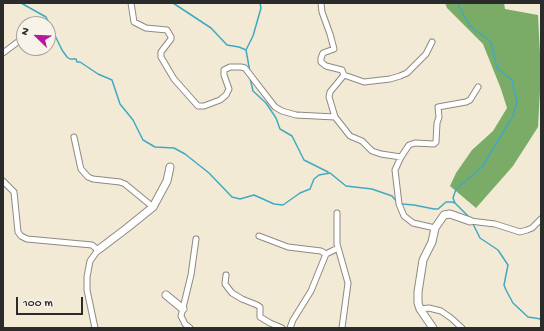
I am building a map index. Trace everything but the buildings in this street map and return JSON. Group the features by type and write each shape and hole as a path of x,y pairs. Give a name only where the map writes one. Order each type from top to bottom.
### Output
{"street":[{"path":"131,3 134,22 146,28 167,30 171,39 161,52 161,57 174,79 198,106 204,106 220,100 226,95 229,89 224,75 224,70 230,67 241,67 245,68 275,107 282,111 296,115 335,117"},
{"path":"321,3 322,12 334,49 323,53 321,62 326,66 342,70 344,75 359,81 367,82 400,76 407,73 426,54 432,42"},
{"path":"3,53 16,43"},
{"path":"344,75 330,92 329,96 335,117 350,136 362,141 372,151 401,157"},
{"path":"435,228 413,223 408,220 401,211 395,170 401,157 409,146 415,143 434,144 436,142 437,123 439,117 438,107 470,100 478,87"},
{"path":"74,138 81,169 88,176 93,179 116,181 125,184 153,207"},
{"path":"96,328 87,290 86,277 90,261 98,250 132,225 153,207 167,181 170,168"},
{"path":"3,181 14,192 18,232 21,236 27,239 92,246 98,250"},
{"path":"337,214 338,248 348,283 342,328"},
{"path":"433,328 420,309 418,303 418,292 423,260 432,242 435,228 444,215 450,214 472,221 495,224 516,231 523,231 532,228 541,219"},
{"path":"259,236 288,247 321,251 326,254"},
{"path":"190,328 185,324 182,318 191,275 196,239"},
{"path":"290,328 292,320 311,291 326,254 338,248"},
{"path":"226,275 225,284 232,293 260,307 260,317 282,328"},
{"path":"166,294 183,309"},
{"path":"420,309 429,308 441,311 462,328"}],"green space":[{"path":"445,3 504,3 505,9 538,15 541,73 538,127 513,166 476,208 450,186 456,173 472,150 493,131 507,108 483,44 447,8"}],"waterway":[{"path":"21,3 46,17 67,57 70,59 76,59 77,62 80,62 98,74 112,80 120,104 133,120 143,140 155,147 174,148 185,154 209,173 232,197 240,199 254,195 274,204 283,205 300,193 310,189 314,179 319,175 330,173 346,186 372,189 392,196 397,202"},
{"path":"173,3 211,28 227,45 246,50"},
{"path":"250,72 246,50 253,36 261,8 260,3"},
{"path":"455,203 453,198 456,189 482,167 513,116 517,102 512,80 497,68 491,42 469,25 457,3"},
{"path":"250,78 253,91 266,103 276,118 280,129 292,136 304,160 328,172"},
{"path":"402,204 438,209 446,202 452,202 455,203 469,217"},
{"path":"473,224 480,238 498,250 508,265 504,285 513,303 528,317 541,319"}]}
